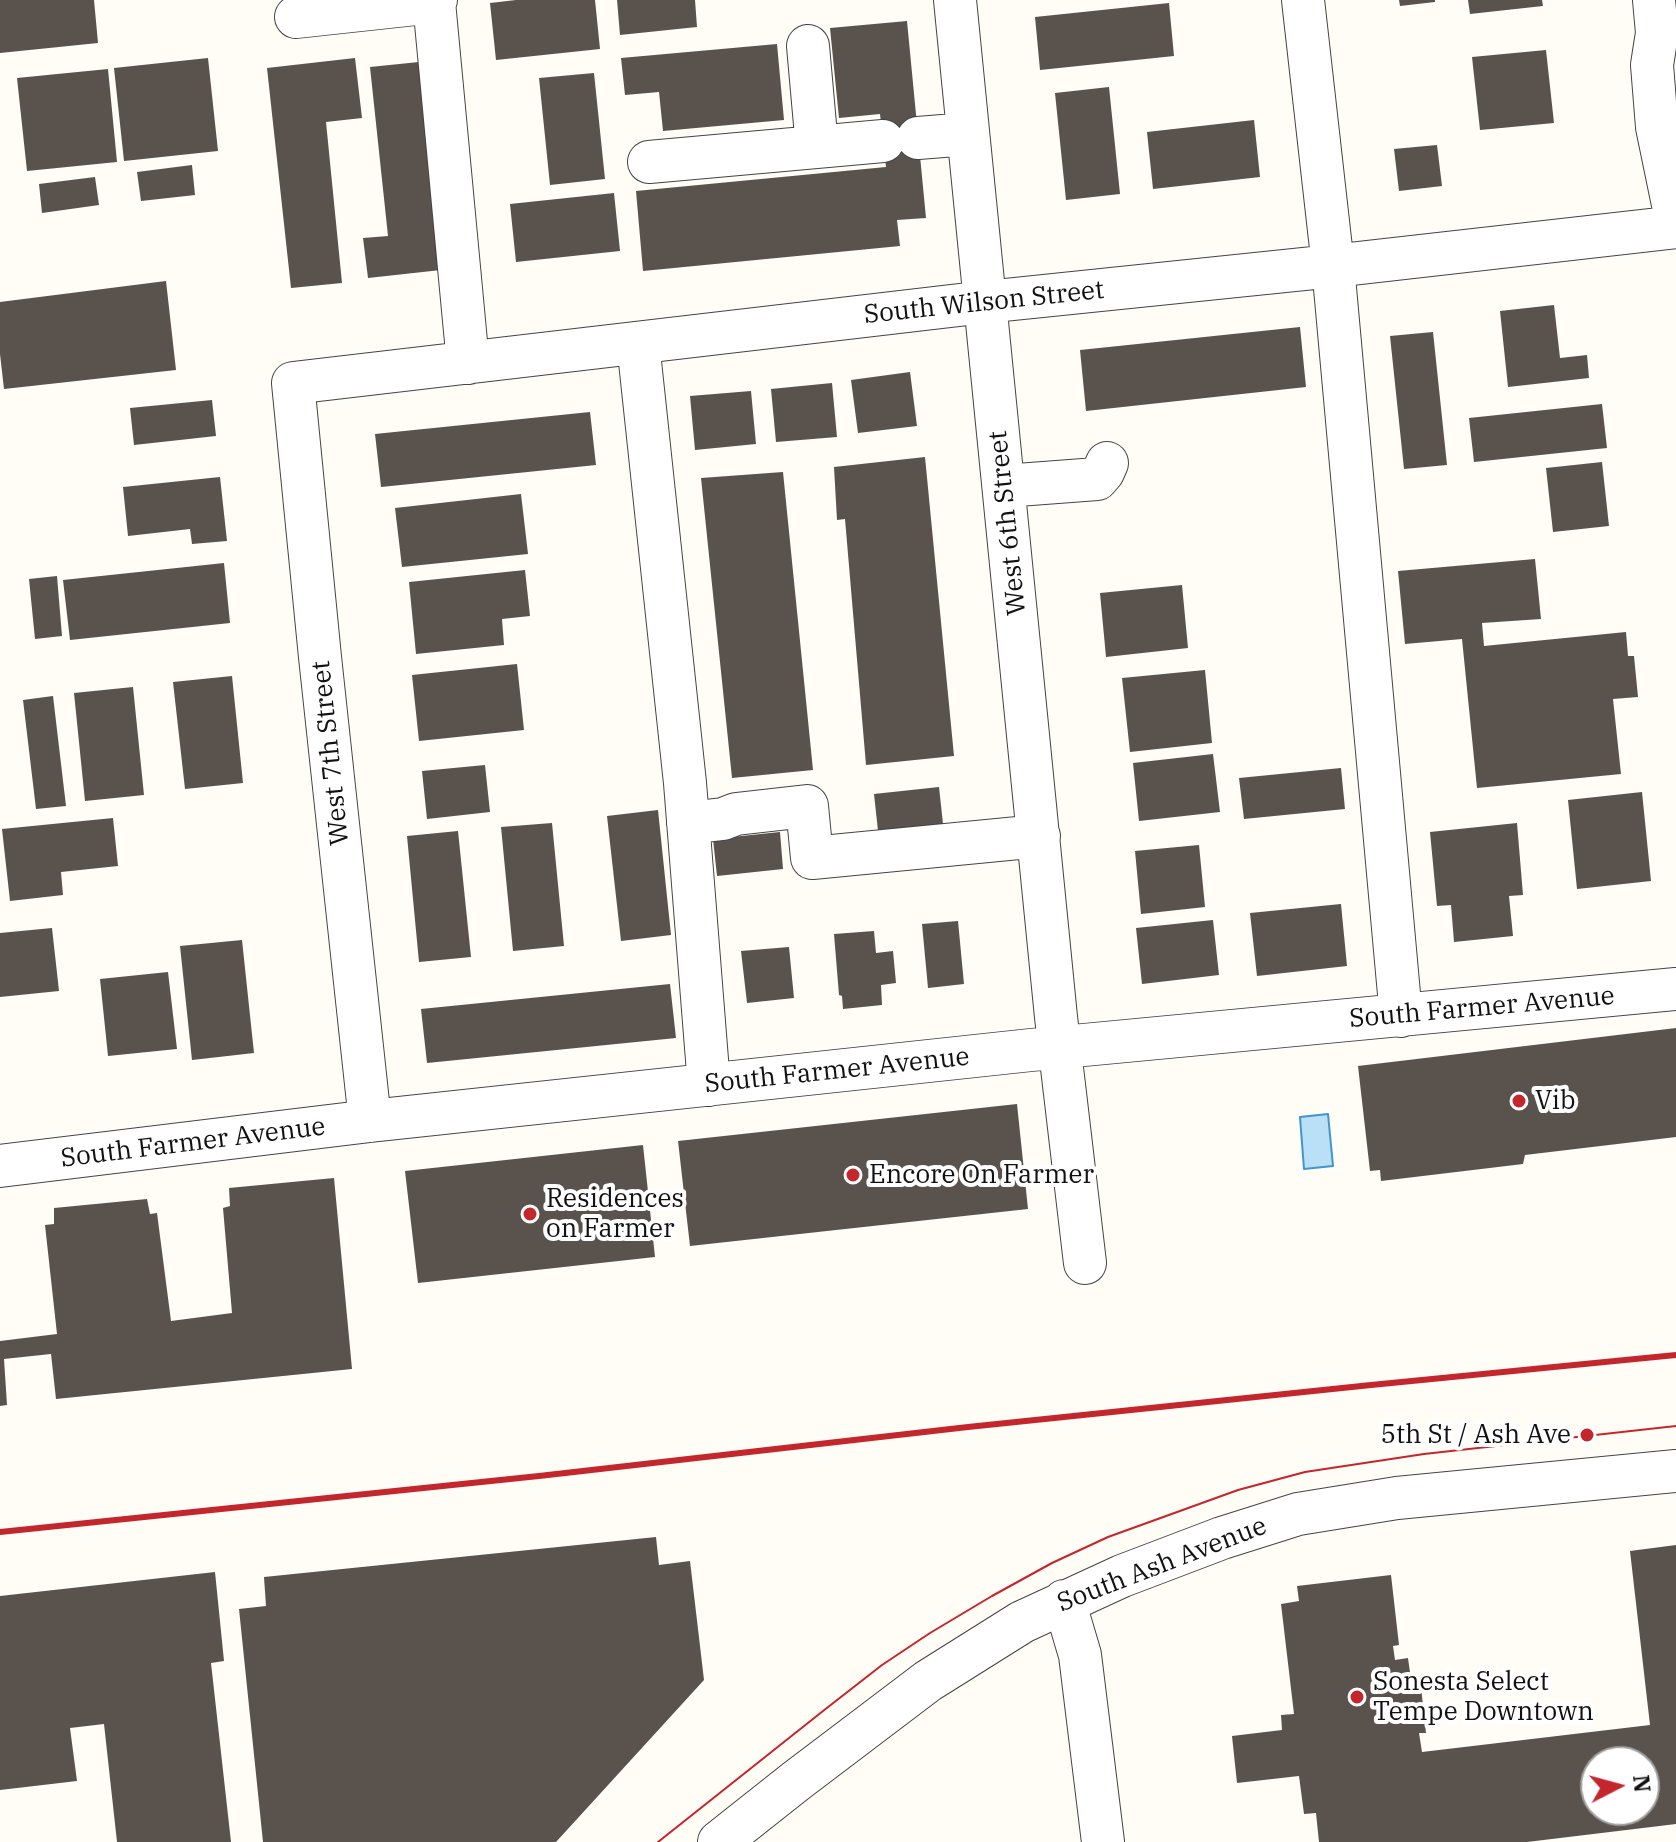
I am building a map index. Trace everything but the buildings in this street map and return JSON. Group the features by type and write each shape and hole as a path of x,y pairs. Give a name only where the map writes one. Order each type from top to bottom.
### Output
{"street":[{"name":"West 6th Street","path":"955,0 1059,1047 1085,1263"},
{"path":"1303,0 1333,266 1401,1016"},
{"path":"296,17 435,1 468,363"},
{"path":"1656,17 1671,66 1676,112"},
{"path":"1656,17 1652,65 1657,127 1676,219"},
{"path":"808,46 817,147"},
{"path":"649,162 968,134"},
{"name":"South Wilson Street","path":"293,383 985,302 1676,227"},
{"path":"638,343 688,823 709,1085"},
{"name":"West 7th Street","path":"293,383 370,1121"},
{"path":"1004,486 1097,479 1107,463"},
{"path":"688,823 807,806 812,858 1039,836"},
{"name":"South Farmer Avenue","path":"0,1166 370,1121 1059,1047 1676,989"},
{"name":"South Ash Avenue","path":"719,1842 928,1681 1022,1622 1122,1576 1222,1538 1298,1514 1397,1498 1676,1471"},
{"path":"1064,1601 1080,1655 1103,1842"}],"water":[{"path":"1328,1114 1333,1166 1304,1169 1300,1117"}],"tram line":[{"path":"658,1842 882,1665 992,1596 1108,1537 1238,1490 1305,1472 1424,1454 1676,1426"}],"railway":[{"path":"0,1532 539,1476 968,1427 1676,1355"}],"place":[{"name":"Vib","path":"1519,1101"},
{"name":"Encore On Farmer","path":"853,1175"},
{"name":"Residences on Farmer","path":"530,1214"},
{"name":"5th St / Ash Ave","path":"1587,1435"},
{"name":"Sonesta Select Tempe Downtown","path":"1357,1697"}]}
